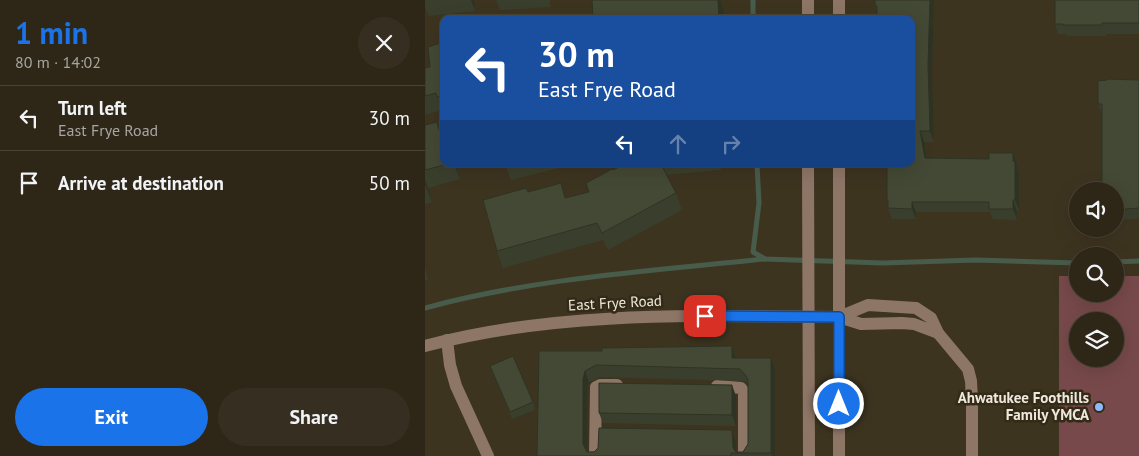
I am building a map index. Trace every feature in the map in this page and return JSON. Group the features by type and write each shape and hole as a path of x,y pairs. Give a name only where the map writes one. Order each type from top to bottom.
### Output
{"street":[{"path":"808,0 808,15"},
{"path":"839,0 839,15"},
{"path":"809,167 809,456"},
{"path":"839,167 839,456"},
{"name":"East Frye Road","path":"839,317 868,305 916,308 931,318 938,333"},
{"path":"901,306 902,323"},
{"name":"East Frye Road","path":"425,346 478,333 561,322 688,316 839,317 861,324 914,324 938,333"},
{"path":"938,333 968,370 971,381 972,400 972,456"},
{"path":"447,340 450,365 456,386 488,456"},
{"path":"595,456 600,431 596,387 601,385 629,385"},
{"path":"707,386 741,388 744,392 739,434 744,456"}],"shaded area":[{"name":"Ahwatukee Foothills Family YMCA","path":"1059,276 1069,276 1069,302 1124,302 1124,276 1139,276 1139,456 1059,456"}],"building":[{"path":"592,0 718,0 719,15 593,15"},
{"path":"875,0 930,0 928,65 930,131 920,131 925,158 989,159 989,153 1013,153 1013,161 1015,162 1015,200 1013,200 1013,209 989,209 989,202 912,202 912,209 888,208 887,167 915,167 915,15 877,15 877,6 875,5"},
{"path":"1055,0 1139,0 1139,23 1102,23 1102,25 1055,24"},
{"path":"440,43 440,96 437,97 436,93 425,96 425,68 430,67 428,47"},
{"path":"1139,80 1139,208 1124,209 1124,182 1102,182 1102,104 1098,104 1098,81"},
{"path":"437,122 440,134 440,166 425,170 425,125"},
{"path":"619,167 663,167 676,193 602,233 597,223 497,251 483,200 526,188 528,192 561,183 565,198 589,192 586,183"},
{"path":"732,346 732,358 771,358 771,453 731,453 731,456 537,456 539,351 602,351 602,348","holes":["596,365 740,369 748,380 748,444 743,452 736,452 733,448 732,430 599,428 598,448 594,452 587,452 583,444 583,379 585,371"]},
{"path":"513,356 533,402 510,412 490,366"},
{"path":"599,383 732,385 732,415 599,413"}],"waterway":[{"path":"753,0 753,15"},
{"path":"757,167 759,203 753,252 765,259 883,263 976,260 1069,263"},
{"path":"425,308 509,289 551,282 765,259"},
{"path":"1124,262 1139,261"}],"place":[{"name":"Ahwatukee Foothills Family YMCA","path":"1099,407"}],"route":[{"path":"705,316 839,317 839,404"}]}
